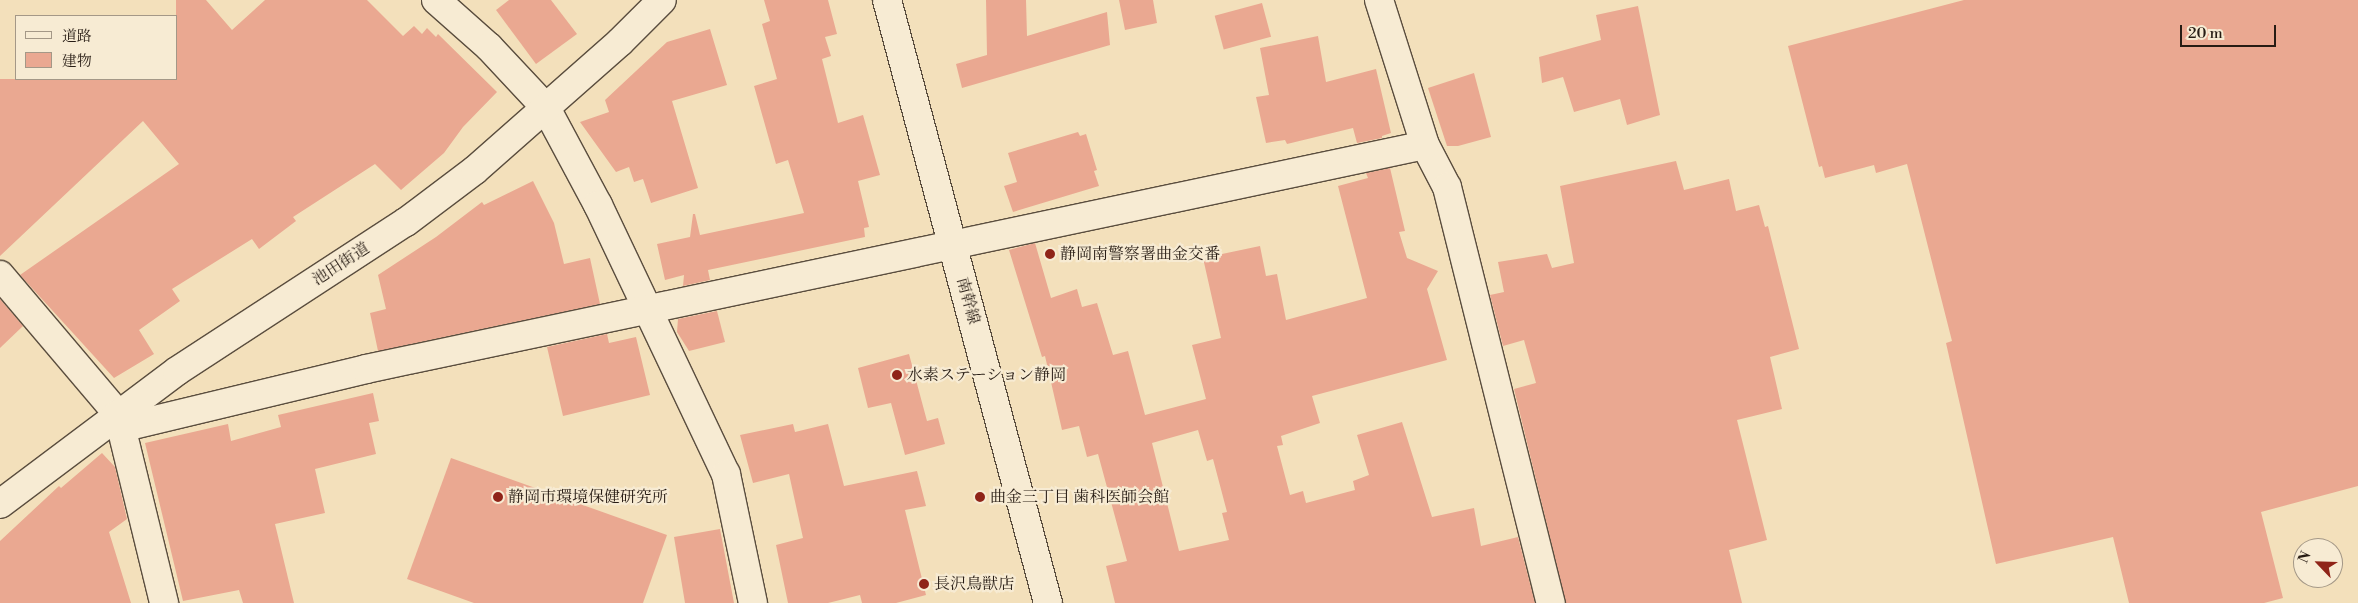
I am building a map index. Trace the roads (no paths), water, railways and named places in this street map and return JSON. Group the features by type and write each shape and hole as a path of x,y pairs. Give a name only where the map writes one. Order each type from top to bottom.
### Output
{"street":[{"path":"436,0 489,47 546,108 598,205 726,474 753,603"},
{"name":"池田街道","path":"0,504 120,421 177,372 406,222 475,170 546,108 662,0"},
{"name":"南幹線","path":"887,0 1048,603"},
{"path":"1379,0 1425,145 1446,187 1551,603"},
{"path":"120,421 648,311 953,244 1004,235 1425,145"},
{"path":"0,275 120,421 164,603"}],"place":[{"name":"静岡南警察署曲金交番","path":"1050,254"},
{"name":"水素ステーション静岡","path":"897,375"},
{"name":"静岡市環境保健研究所","path":"498,497"},
{"name":"曲金三丁目 歯科医師会館","path":"980,497"},
{"name":"長沢鳥獣店","path":"924,584"}]}
